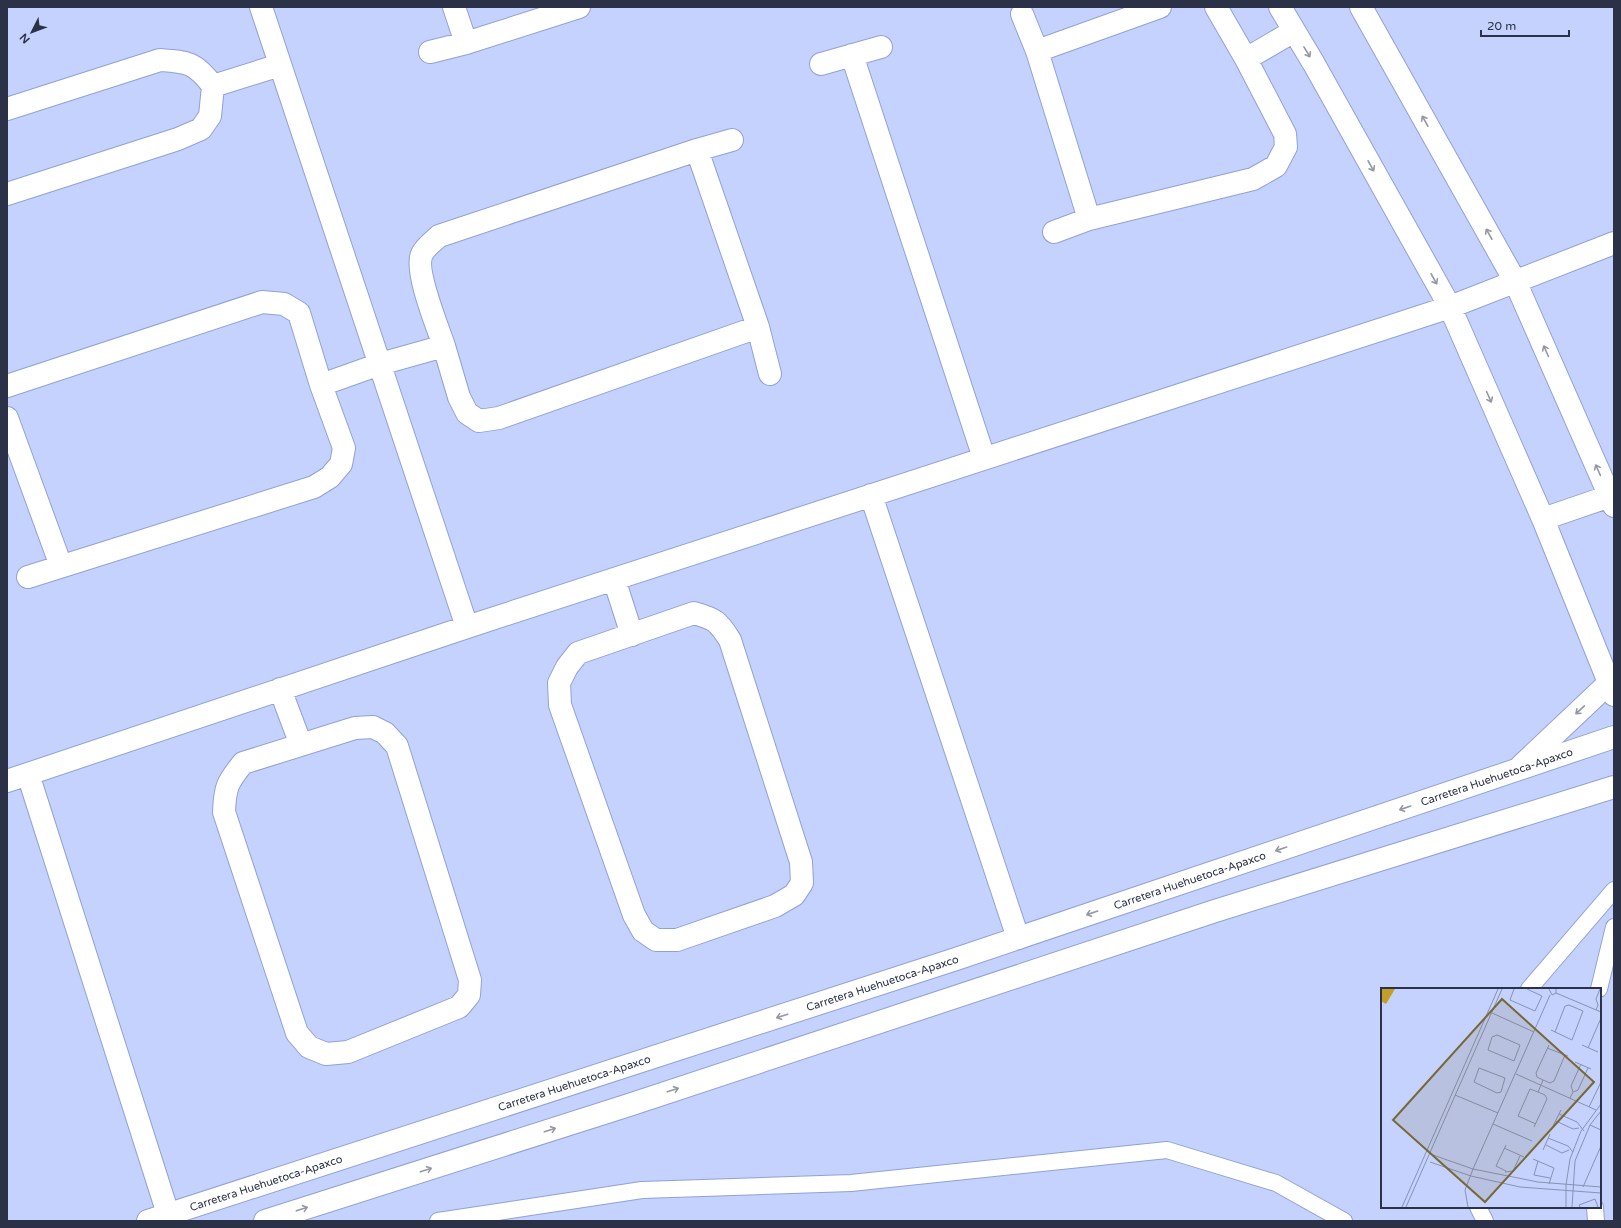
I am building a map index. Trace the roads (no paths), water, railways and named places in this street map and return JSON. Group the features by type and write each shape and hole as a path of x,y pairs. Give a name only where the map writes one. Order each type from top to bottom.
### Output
{"street":[{"path":"261,7 467,627"},
{"path":"454,7 466,43"},
{"path":"430,52 466,43 541,12 579,7"},
{"path":"1037,51 1160,7"},
{"path":"1054,232 1089,219 1253,179 1276,166 1286,147 1285,134 1246,59 1216,7"},
{"path":"1280,7 1450,307 1543,519 1612,686 1516,770"},
{"path":"1361,7 1515,281 1612,501 1543,519"},
{"path":"1022,14 1037,51 1089,219"},
{"path":"1246,59 1294,31"},
{"path":"821,64 881,47"},
{"path":"852,55 984,458"},
{"path":"7,109 160,60 184,62 202,71 212,86 210,116 201,129 178,140 7,194"},
{"path":"212,86 280,65"},
{"path":"732,140 696,150 439,236 422,254 420,268 425,289 459,397 467,413 479,421 499,418 758,327"},
{"path":"696,150 758,327 770,374"},
{"path":"7,781 467,627 1450,307 1614,243"},
{"path":"7,386 262,302 284,304 299,313 321,385 344,448 341,464 330,477 314,487 28,577"},
{"path":"321,385 380,364 444,346"},
{"path":"7,418 61,566"},
{"path":"871,495 1018,938"},
{"path":"614,579 632,635"},
{"path":"694,613 712,618 722,626 730,640 801,862 802,883 794,895 776,906 677,940 656,940 643,931 634,915 560,705 559,683 567,667 578,653 632,635 694,613"},
{"path":"280,690 301,745"},
{"path":"373,727 385,734 397,746 470,980 469,995 459,1007 348,1052 326,1054 309,1047 297,1033 224,812 225,791 243,763 301,745 355,728 373,727"},
{"name":"Carretera Huehuetoca-Apaxco","path":"158,1218 911,974 1614,737"},
{"path":"28,774 158,1218"},
{"path":"265,1221 629,1105 1215,911 1614,787"}],"lane":[{"path":"1530,988 1614,890"},
{"path":"1598,988 1614,927"},
{"path":"438,1221 642,1190 851,1183 1167,1150 1276,1183 1344,1221"},
{"path":"1478,1208 1485,1221"},
{"path":"1595,1208 1596,1221"}]}
